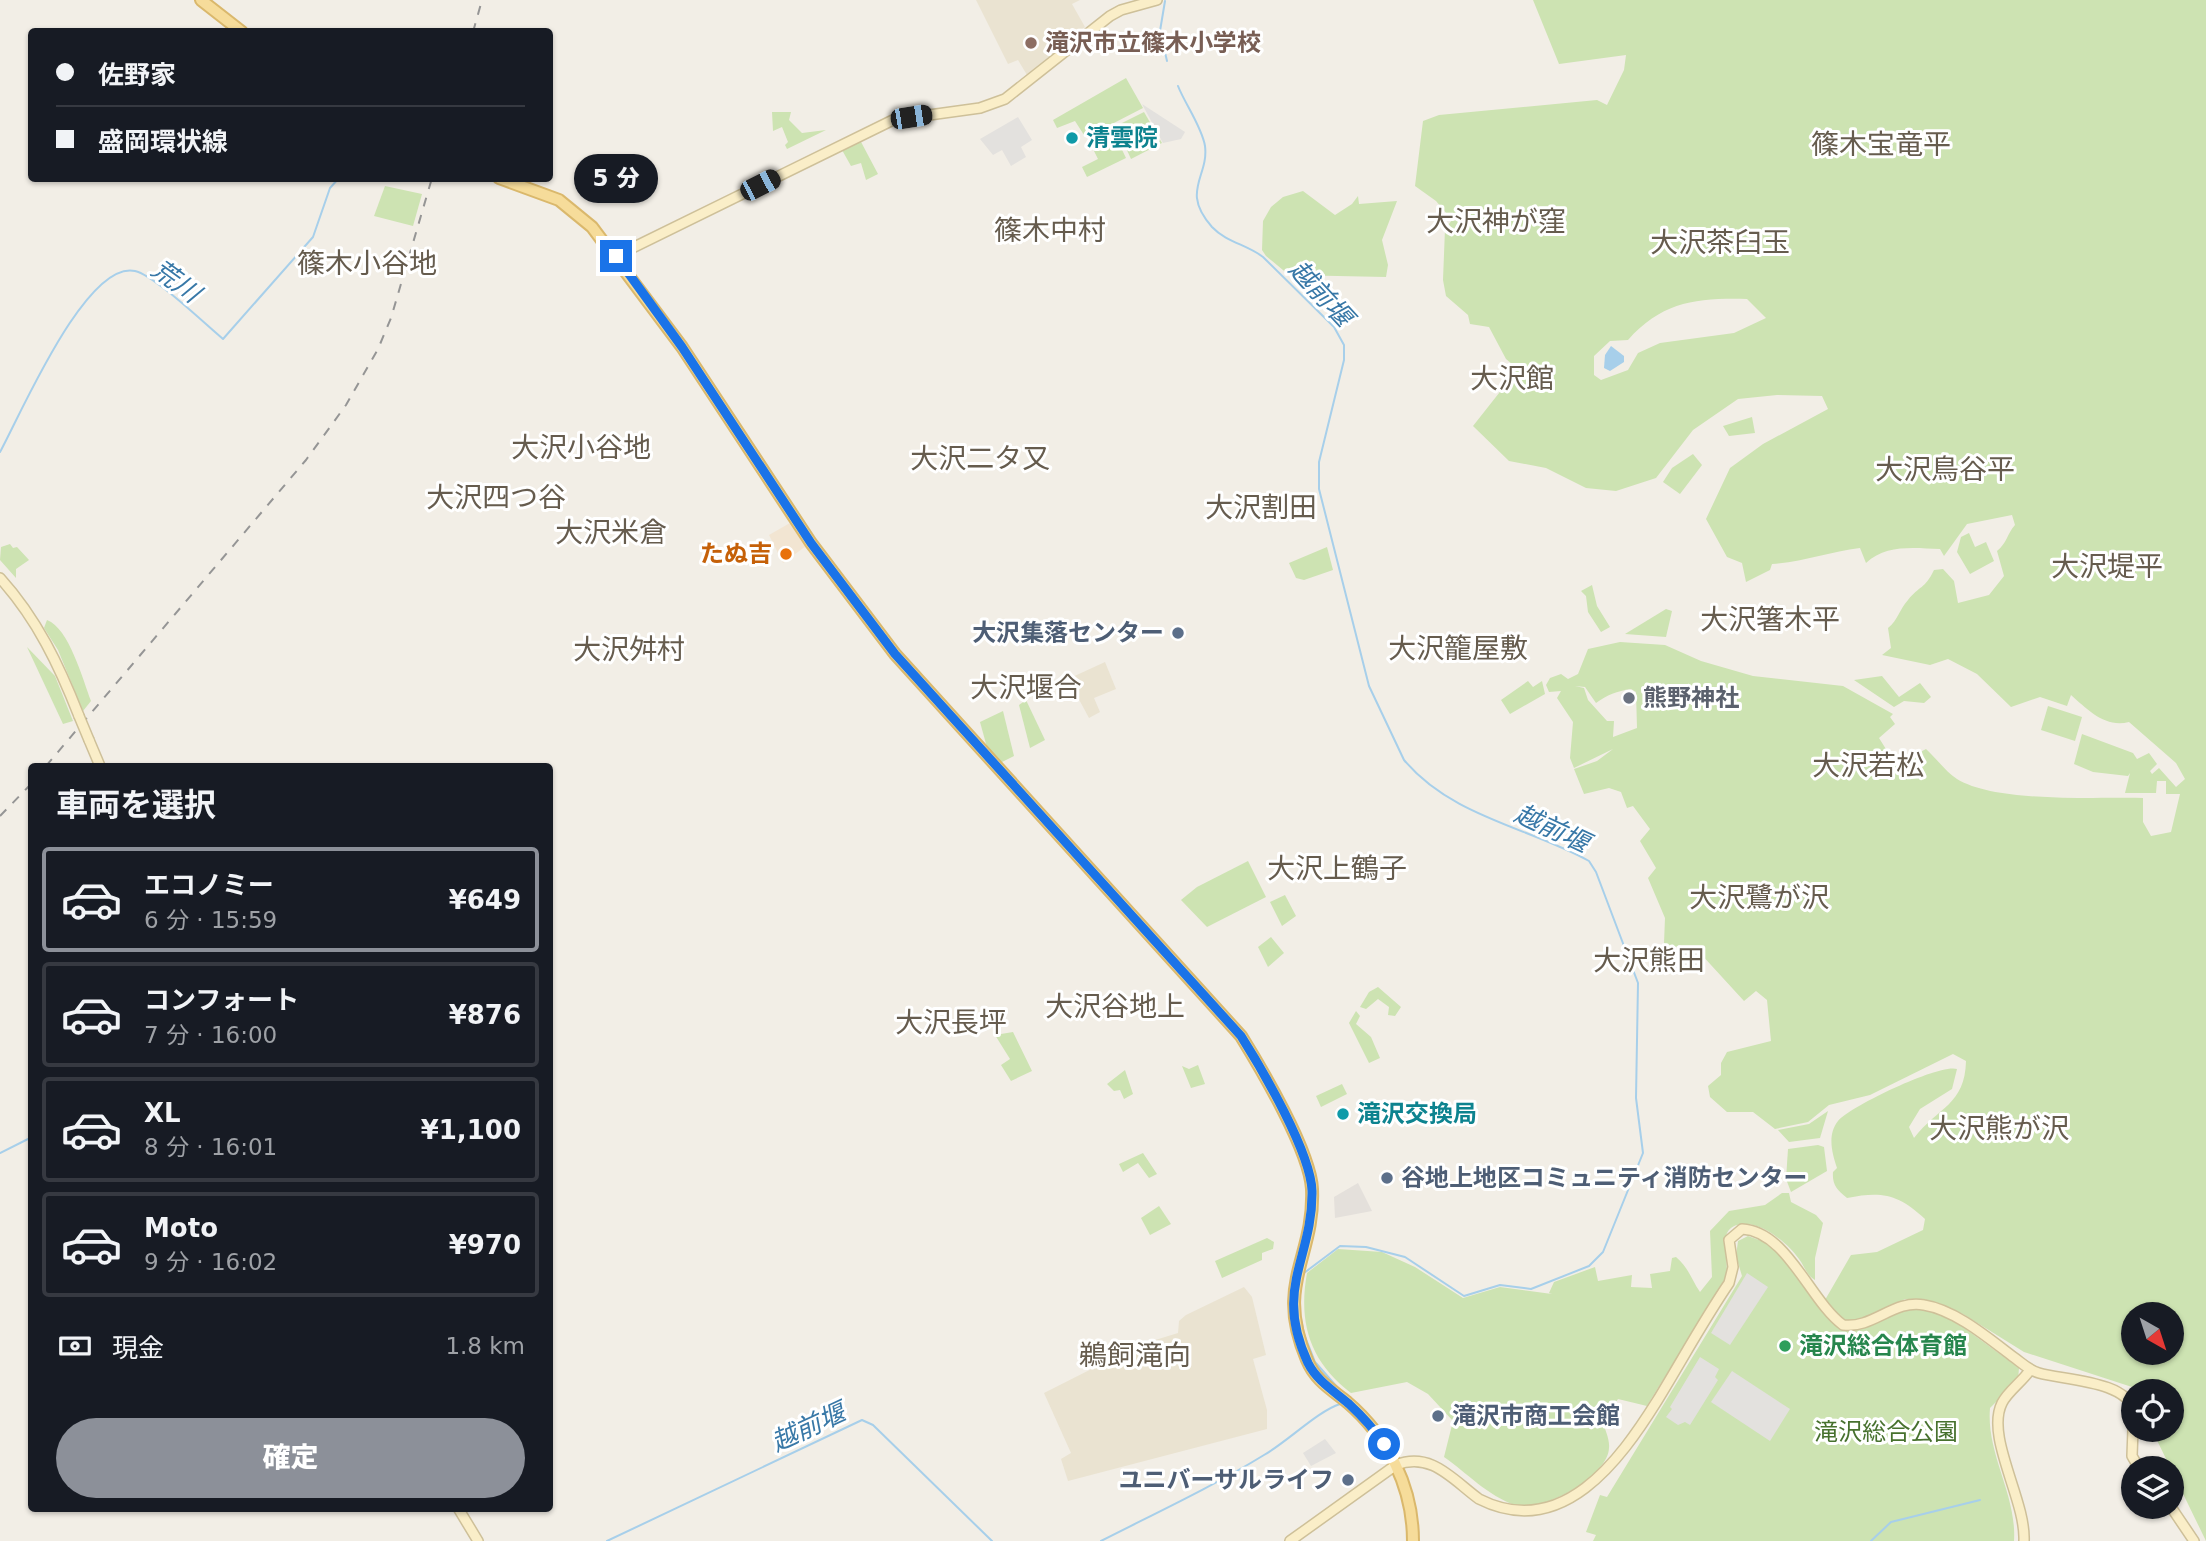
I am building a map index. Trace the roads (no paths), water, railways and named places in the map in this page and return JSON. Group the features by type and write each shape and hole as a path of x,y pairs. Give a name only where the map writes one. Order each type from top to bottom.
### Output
{"main road":[{"path":"201,0 237,28"},
{"path":"511,182 567,204 583,217 616,256 682,347 811,543 895,654 1241,1036 1281,1110 1307,1167 1312,1187 1309,1219 1292,1297 1293,1318 1302,1347 1312,1371 1372,1427 1396,1465 1410,1503 1413,1541"}],"street":[{"path":"616,256 893,120 980,108 1004,99 1120,5 1157,0"},
{"path":"0,578 41,631 61,668 99,763"},
{"path":"1290,1541 1396,1465 1406,1461 1437,1466 1496,1510 1517,1516 1552,1513 1580,1500 1612,1471 1639,1434 1729,1283 1733,1267 1729,1240 1742,1229 1753,1229 1778,1247 1843,1325 1853,1327 1866,1323 1908,1303 1923,1304 1962,1322 2030,1370 2121,1393"},
{"path":"2024,1541 2024,1522 1998,1423 2003,1401 2030,1370"},
{"path":"460,1512 478,1541"},
{"path":"2179,1519 2194,1541"}],"water":[{"path":"1611,346 1624,356 1624,362 1610,371 1604,368 1605,355"}],"waterway":[{"path":"1165,1 1160,31 1167,61"},
{"name":"越前堰","path":"1178,86 1205,146 1197,194 1203,214 1218,232 1263,257 1334,327 1344,345 1344,360 1319,462 1319,489 1369,686 1404,760 1423,779 1468,808 1589,861 1596,872 1638,983 1636,1098 1643,1153 1603,1252 1589,1266 1531,1289 1500,1285 1464,1296 1405,1257 1366,1247 1340,1246 1304,1273"},
{"name":"荒川","path":"0,452 57,344 76,314 96,290 116,274 135,271 143,274 223,339 313,237 330,188 335,182"},
{"path":"0,1153 28,1139"},
{"name":"越前堰","path":"1300,1293 1302,1278"},
{"name":"越前堰","path":"1299,1309 1304,1334 1315,1362 1345,1396"},
{"name":"越前堰","path":"1101,1541 1244,1467 1322,1413 1340,1404"},
{"name":"越前堰","path":"607,1541 862,1420 873,1425 992,1541"},
{"path":"1871,1541 1891,1522 1980,1500"}],"railway":[{"path":"474,28 482,0"},
{"path":"49,763 306,460 346,405 378,349 391,318 431,182"},
{"path":"0,816 28,787"}],"place":[{"name":"滝沢市立篠木小学校","path":"1031,43"},
{"name":"清雲院","path":"1072,138"},
{"name":"たぬ吉","path":"786,554"},
{"name":"大沢集落センター","path":"1178,633"},
{"name":"熊野神社","path":"1629,698"},
{"name":"滝沢交換局","path":"1343,1114"},
{"name":"谷地上地区コミュニティ消防センター","path":"1387,1178"},
{"name":"滝沢総合体育館","path":"1785,1346"},
{"name":"滝沢市商工会館","path":"1438,1416"},
{"name":"ユニバーサルライフ","path":"1348,1480"}],"district":[{"name":"篠木宝竜平","path":"1881,144"},
{"name":"大沢神が窪","path":"1496,221"},
{"name":"篠木中村","path":"1050,230"},
{"name":"大沢茶臼玉","path":"1720,242"},
{"name":"篠木小谷地","path":"367,263"},
{"name":"大沢館","path":"1512,378"},
{"name":"大沢小谷地","path":"581,447"},
{"name":"大沢二タ又","path":"980,458"},
{"name":"大沢鳥谷平","path":"1945,469"},
{"name":"大沢四つ谷","path":"496,497"},
{"name":"大沢割田","path":"1261,507"},
{"name":"大沢米倉","path":"611,532"},
{"name":"大沢堤平","path":"2107,566"},
{"name":"大沢箸木平","path":"1770,619"},
{"name":"大沢籠屋敷","path":"1458,648"},
{"name":"大沢舛村","path":"629,649"},
{"name":"大沢堰合","path":"1026,687"},
{"name":"大沢若松","path":"1868,765"},
{"name":"大沢上鶴子","path":"1337,868"},
{"name":"大沢鷺が沢","path":"1759,897"},
{"name":"大沢熊田","path":"1649,960"},
{"name":"大沢谷地上","path":"1115,1006"},
{"name":"大沢長坪","path":"951,1022"},
{"name":"大沢熊が沢","path":"1999,1128"},
{"name":"鵜飼滝向","path":"1135,1355"}],"park label":[{"name":"滝沢総合公園","path":"1886,1432"}]}
